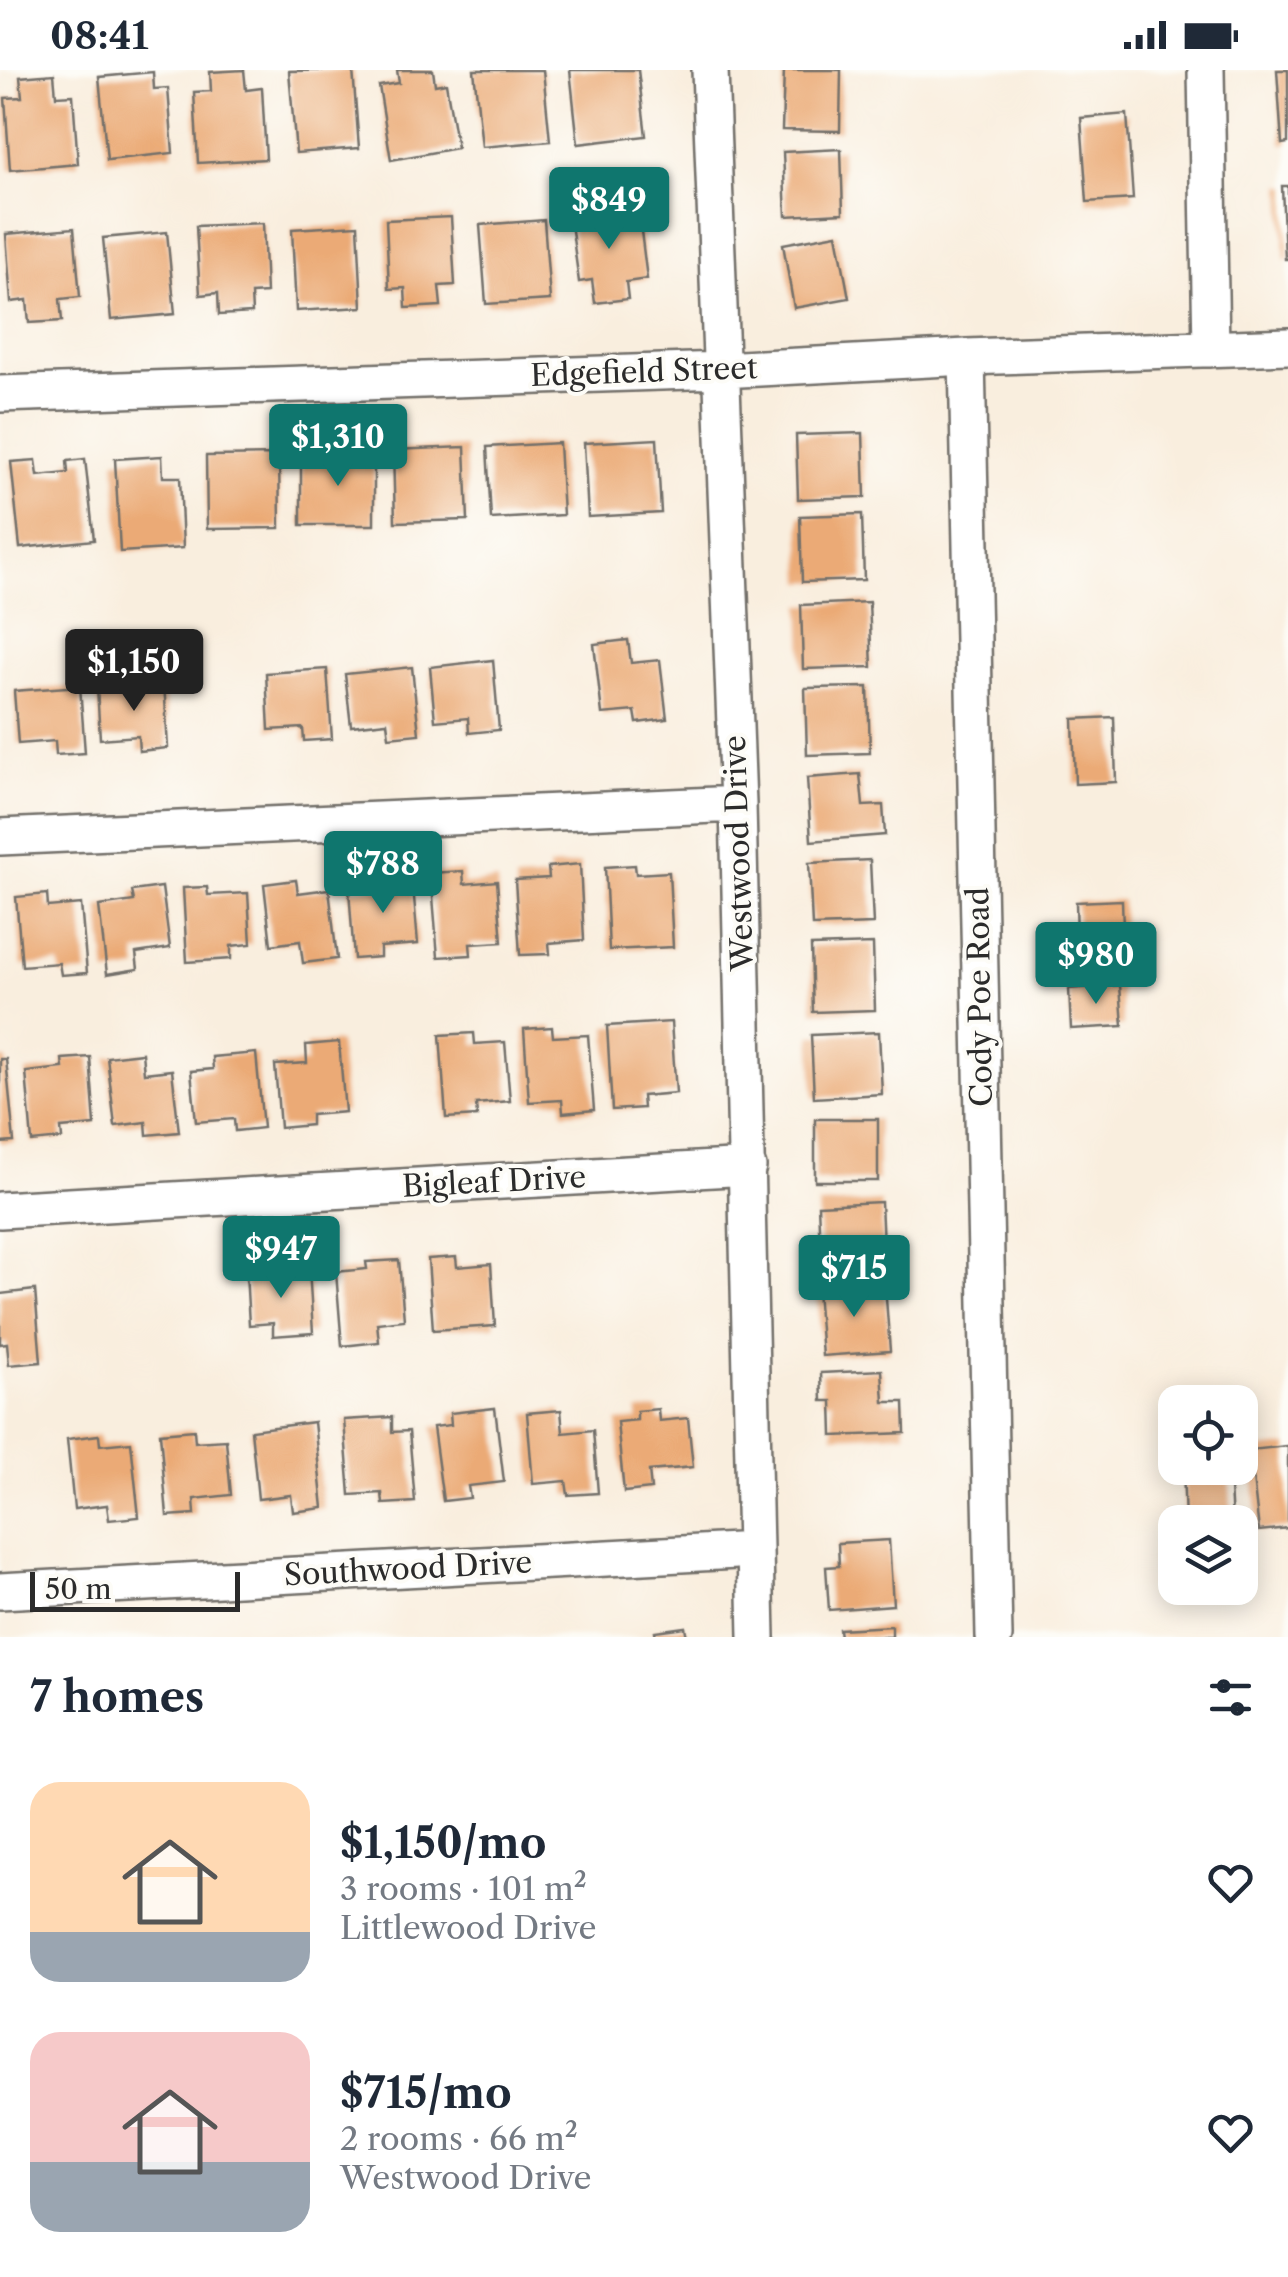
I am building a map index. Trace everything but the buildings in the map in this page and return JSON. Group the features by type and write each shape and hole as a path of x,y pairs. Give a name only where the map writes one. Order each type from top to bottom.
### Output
{"street":[{"name":"Westwood Drive","path":"710,70 738,804 758,1637"},
{"path":"1206,70 1210,349"},
{"name":"Edgefield Street","path":"0,394 1288,346"},
{"name":"Cody Poe Road","path":"967,357 994,1637"},
{"path":"0,838 738,804"},
{"name":"Bigleaf Drive","path":"0,1210 748,1167"},
{"name":"Southwood Drive","path":"0,1591 755,1550"}]}
